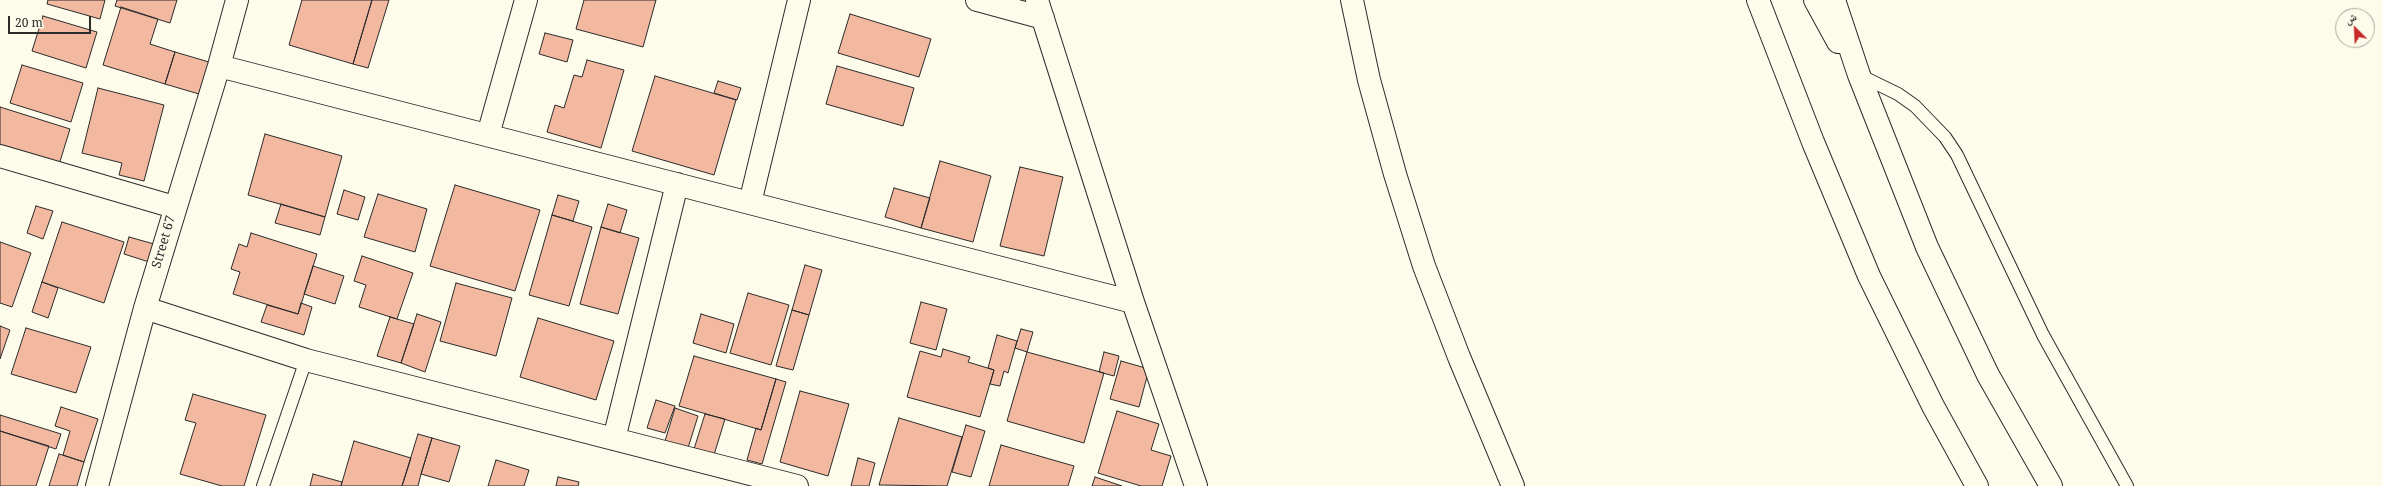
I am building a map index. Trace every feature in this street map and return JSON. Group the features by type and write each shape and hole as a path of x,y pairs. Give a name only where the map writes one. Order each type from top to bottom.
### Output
{"street":[{"name":"Street 67","path":"98,486 145,308 174,207 219,66 237,0"},
{"path":"488,135 526,0"},
{"path":"750,203 799,0"},
{"path":"977,0 1040,9 1133,302 1196,486"},
{"path":"1352,0 1369,80 1393,166 1424,266 1462,364 1513,486"},
{"path":"1758,0 1813,142 1869,276 1927,393 1977,486"},
{"path":"1815,0 1859,75"},
{"path":"1834,0 1859,75 1921,233 1965,331 2011,418 2051,486"},
{"path":"219,66 1133,302"},
{"path":"0,156 174,207"},
{"path":"614,439 677,184"},
{"path":"145,308 306,360 797,486"}],"lane":[{"path":"1859,75 1898,94 1915,106 1940,132 1957,155 2043,335 2127,486"},
{"path":"263,486 306,360"}],"building":[{"path":"48,0 105,0 100,19 47,4"},
{"path":"117,0 177,0 170,23 115,6"},
{"path":"302,0 372,0 353,64 289,45"},
{"path":"372,0 389,0 368,68 353,64"},
{"path":"584,0 656,0 643,47 576,29"},
{"path":"121,7 158,19 150,44 175,52 165,84 103,65"},
{"path":"850,14 931,39 919,77 838,53"},
{"path":"43,16 97,32 86,68 32,51"},
{"path":"545,33 573,40 567,62 539,54"},
{"path":"175,52 209,62 199,94 165,84"},
{"path":"587,60 624,70 601,148 547,132 555,105 564,108 574,75 582,77"},
{"path":"22,65 83,83 71,122 10,103"},
{"path":"837,66 914,88 903,126 826,104"},
{"path":"655,76 736,100 714,175 632,151"},
{"path":"718,81 741,88 737,100 714,93"},
{"path":"98,88 164,105 144,181 119,175 122,163 82,153"},
{"path":"0,107 70,129 58,168 0,149"},
{"path":"265,134 342,156 325,217 248,195"},
{"path":"940,161 991,176 973,242 921,228"},
{"path":"1020,167 1063,177 1044,256 1000,246"},
{"path":"455,185 540,210 515,291 430,266"},
{"path":"894,188 930,198 921,228 885,217"},
{"path":"344,190 365,197 358,220 337,214"},
{"path":"378,194 427,209 415,252 364,237"},
{"path":"558,195 579,201 573,221 552,215"},
{"path":"281,204 325,217 320,235 275,223"},
{"path":"608,204 627,210 620,233 601,227"},
{"path":"36,206 53,211 43,239 27,233"},
{"path":"552,215 592,227 569,306 529,295"},
{"path":"62,222 124,242 104,303 42,282"},
{"path":"601,227 639,238 618,314 580,304"},
{"path":"251,233 317,254 298,314 233,294 240,272 231,269 239,244 247,247"},
{"path":"129,237 154,244 149,262 124,254"},
{"path":"0,242 31,253 12,307 0,303"},
{"path":"362,256 413,273 397,319 359,307 366,285 354,281"},
{"path":"805,265 822,270 809,315 792,310"},
{"path":"313,266 344,276 335,304 304,294"},
{"path":"42,282 58,288 48,318 32,312"},
{"path":"456,283 512,298 496,356 440,341"},
{"path":"748,293 789,305 771,365 730,353"},
{"path":"921,302 947,309 936,350 910,343"},
{"path":"301,303 312,307 304,335 261,322 267,305 298,314"},
{"path":"792,310 809,315 793,370 776,366"},
{"path":"417,314 441,322 425,372 401,363"},
{"path":"701,314 734,324 726,353 693,343"},
{"path":"390,317 414,324 401,363 377,356"},
{"path":"538,318 614,341 596,400 520,377"},
{"path":"0,326 10,330 0,359"},
{"path":"26,328 91,347 76,393 11,374"},
{"path":"1021,329 1033,332 1027,352 1015,348"},
{"path":"997,335 1017,341 1008,373 1004,371 1000,386 990,384 994,370 988,368"},
{"path":"943,349 970,357 968,362 994,370 980,417 907,397 920,351 941,357"},
{"path":"1027,352 1104,373 1084,443 1007,421"},
{"path":"1104,352 1119,356 1114,376 1099,372"},
{"path":"694,356 776,379 761,430 679,406"},
{"path":"1121,361 1149,369 1139,407 1110,399"},
{"path":"776,379 786,382 762,464 747,460 756,428 761,430"},
{"path":"800,391 849,404 828,476 780,462"},
{"path":"193,394 266,415 244,486 222,486 180,474 196,423 185,420"},
{"path":"656,400 675,406 665,433 647,428"},
{"path":"61,407 98,419 84,462 63,455 70,431 55,426"},
{"path":"675,408 698,416 688,448 665,441"},
{"path":"1117,411 1159,424 1151,450 1171,456 1162,486 1141,486 1098,473"},
{"path":"705,414 725,419 714,455 694,449"},
{"path":"0,415 61,434 56,449 0,431"},
{"path":"899,418 962,437 947,486 879,485"},
{"path":"966,425 985,431 971,477 952,472"},
{"path":"0,431 49,446 36,486 0,486"},
{"path":"418,434 432,438 418,486 402,486"},
{"path":"432,438 460,446 449,482 421,474"},
{"path":"354,441 411,458 402,486 341,486"},
{"path":"1001,445 1074,466 1068,486 989,486"},
{"path":"59,454 84,462 77,486 49,486"},
{"path":"858,458 875,463 869,486 851,486"},
{"path":"496,460 529,470 524,486 488,486"},
{"path":"313,474 342,482 341,486 310,486"},
{"path":"558,477 579,482 578,486 556,486"},
{"path":"1095,477 1122,486 1092,486"}]}
